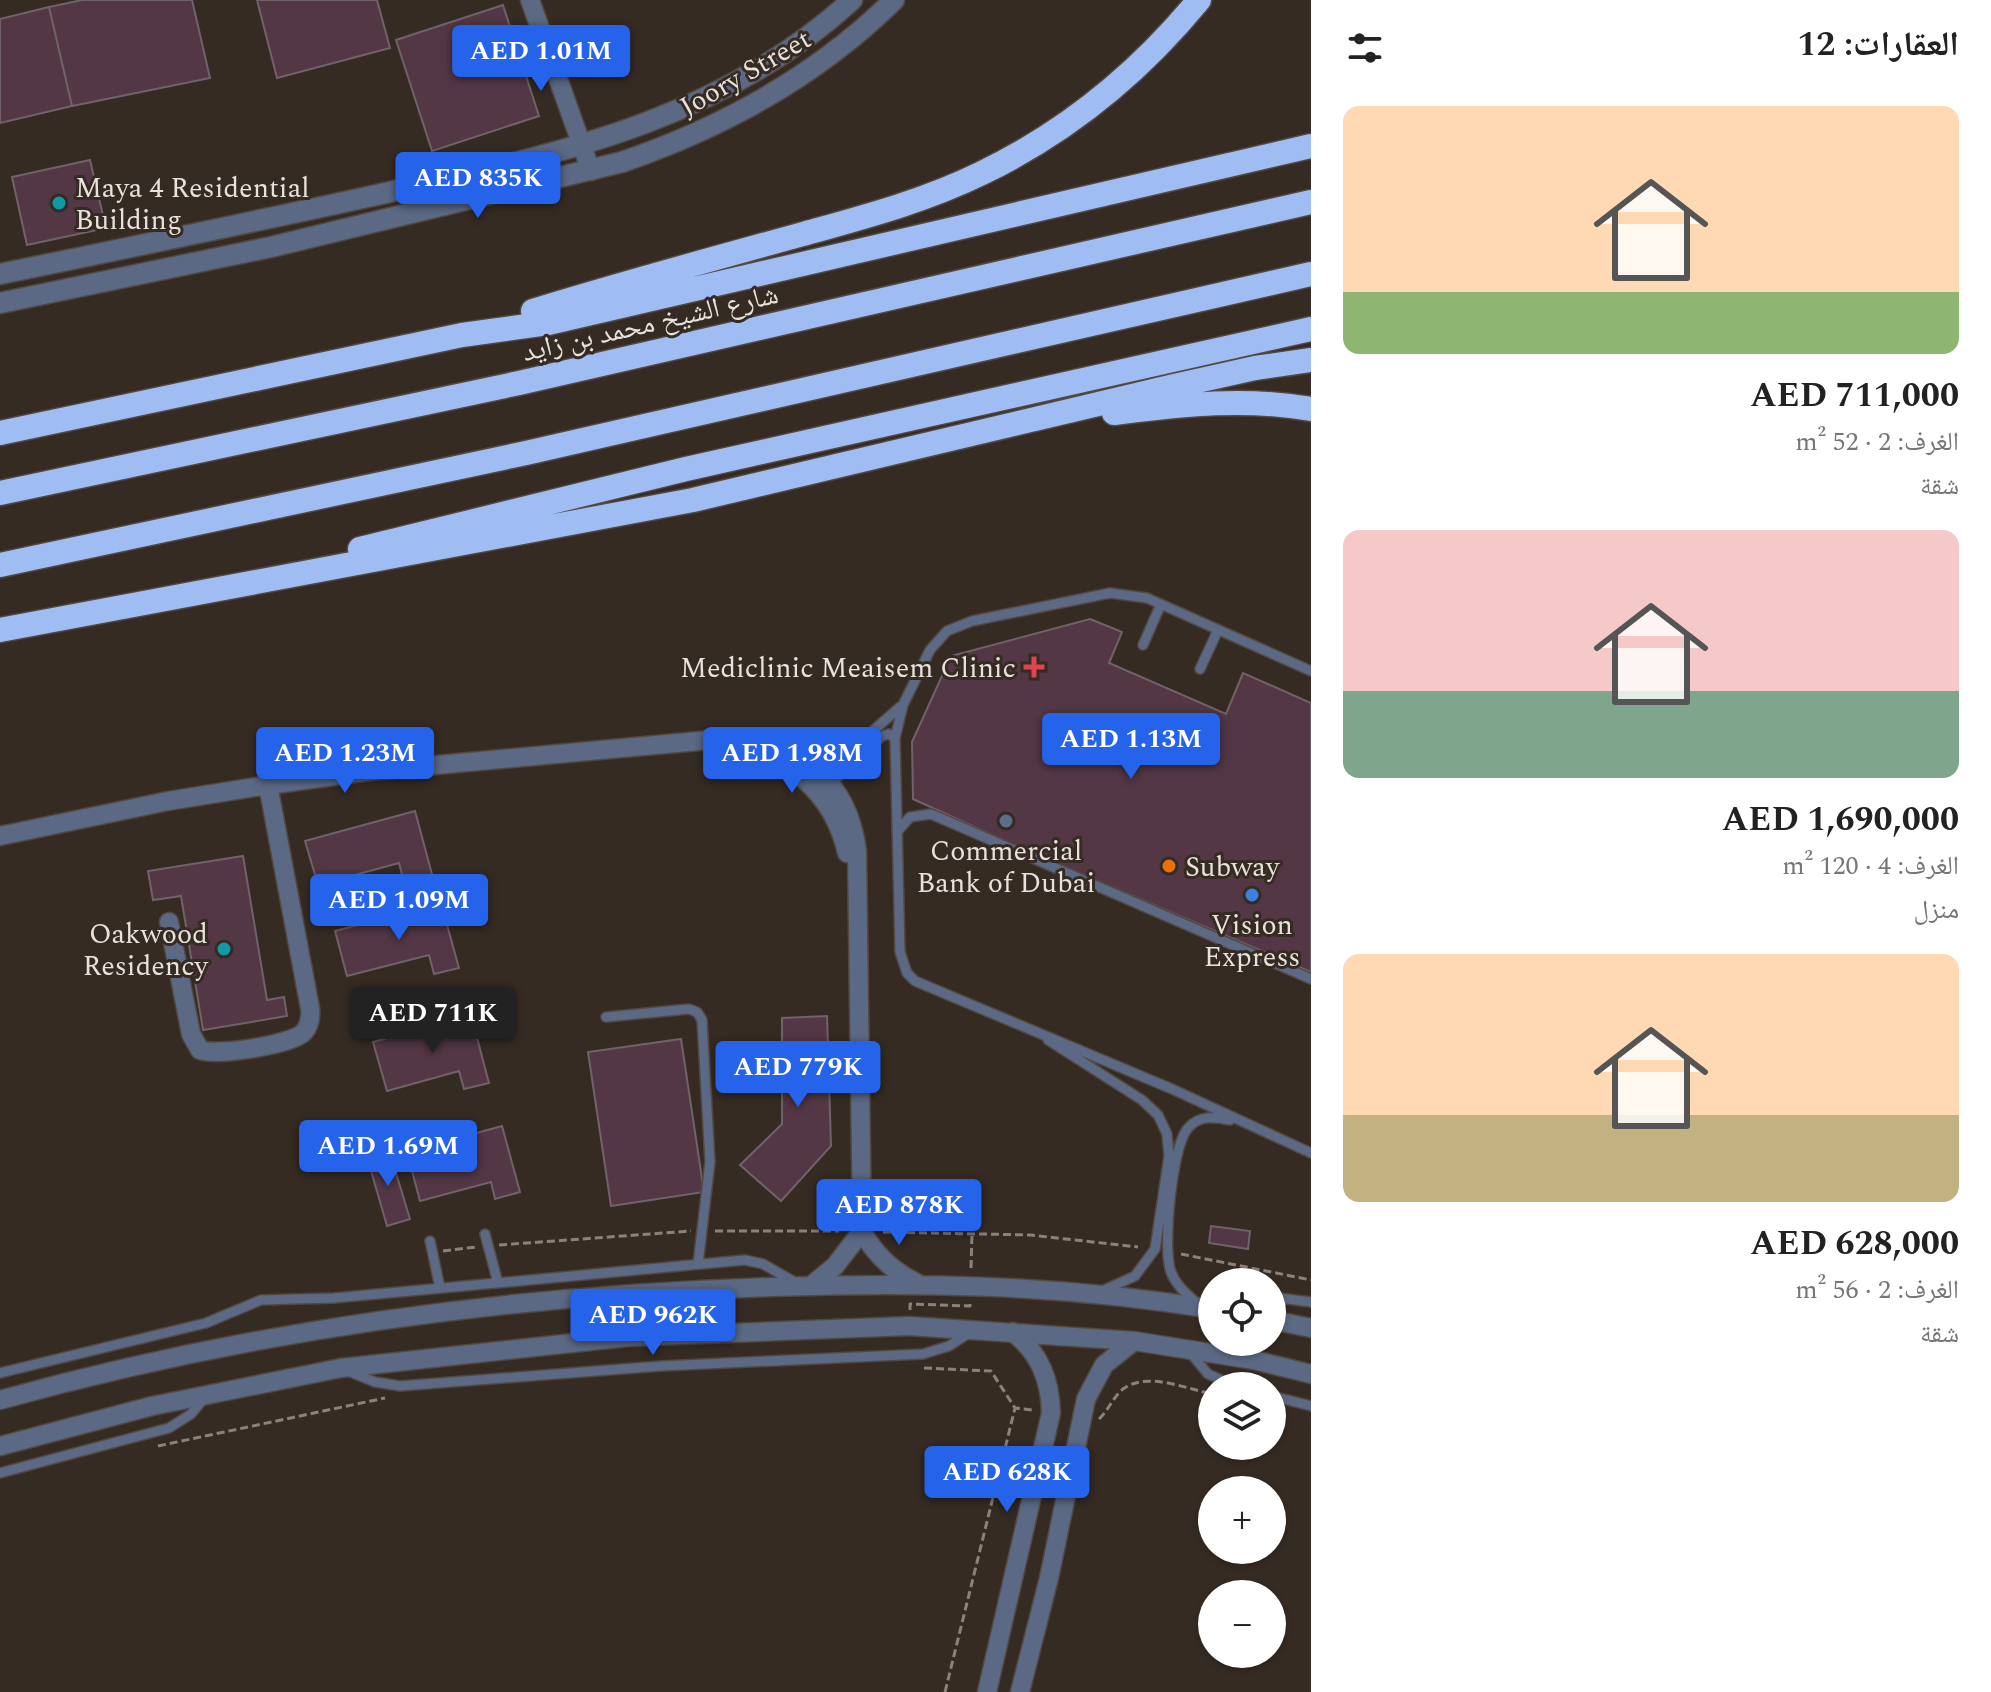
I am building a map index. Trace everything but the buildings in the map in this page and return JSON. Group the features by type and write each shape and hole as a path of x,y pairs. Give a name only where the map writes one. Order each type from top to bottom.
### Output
{"highway":[{"path":"462,335 546,307 899,206 958,184 1037,143 1104,96 1165,40 1199,0"},
{"path":"0,433 462,335 548,323 1311,146"},
{"name":"شارع الشيخ محمد بن زايد","path":"0,493 519,383 1311,202"},
{"path":"0,565 526,453 1311,274"},
{"path":"231,586 423,531 1311,329"},
{"path":"0,630 693,500 1027,419 1255,368 1311,360"},
{"path":"1027,419 1221,401 1252,401 1311,409"}],"street":[{"path":"530,0 591,171"},
{"name":"Joory Street","path":"0,274 283,216 582,146 674,113 719,92 804,39 852,0"},
{"name":"Joory Street","path":"0,303 271,247 591,171 669,146 758,103 840,48 894,0"},
{"path":"0,836 154,804 268,785 443,763 732,738 759,740 798,754 826,777 852,822 857,851 862,1231 869,1245 890,1267 917,1283"},
{"path":"688,744 756,752 801,775 824,799 837,821 856,891"},
{"path":"169,922 191,1034 200,1050 218,1053 289,1040 304,1032 309,1025 310,1008 268,785"},
{"path":"806,1286 835,1266 862,1231"},
{"path":"0,1400 199,1351 397,1316 682,1290 917,1283 1099,1293 1198,1307"},
{"path":"1286,1323 1311,1328"},
{"path":"0,1446 208,1394 341,1368 628,1337 909,1326 1134,1341 1187,1348 1311,1374"},
{"path":"987,1692 1051,1413 1046,1376 1027,1344 1013,1332"},
{"path":"1020,1692 1054,1553 1082,1417 1093,1381 1104,1365 1134,1341"}],"lane":[{"path":"520,57 548,49"},
{"path":"1311,671 1161,604 1135,595 1110,593 959,625 937,639 903,705 895,738 900,952 907,973 925,987 1248,1123 1311,1153"},
{"path":"1143,645 1161,604"},
{"path":"1200,669 1218,630"},
{"path":"826,777 903,705"},
{"path":"826,777 882,736 889,734 895,738"},
{"path":"896,833 910,817 931,814 1311,979"},
{"path":"606,1017 689,1009 697,1012 702,1020 710,1162 698,1264"},
{"path":"1038,1034 1142,1100 1158,1115 1167,1134 1169,1156 1155,1249 1135,1276 1099,1293"},
{"path":"1198,1300 1175,1280 1167,1261 1180,1138 1197,1121 1208,1117 1248,1123"},
{"path":"485,1234 498,1283"},
{"path":"430,1241 440,1288"},
{"path":"0,1373 206,1323 261,1300 334,1298 698,1264 754,1262 806,1286"},
{"path":"1286,1299 1311,1302"},
{"path":"341,1368 375,1382 400,1386 661,1366 923,1354 949,1346 971,1331"},
{"path":"1187,1348 1206,1372"},
{"path":"0,1473 169,1428 191,1414 208,1394"},
{"path":"1286,1400 1311,1406"}],"path":[{"path":"922,1368 991,1371 1015,1408 945,1692"},
{"path":"1082,1417 1100,1419 1122,1390 1137,1382 1155,1382 1198,1391"},
{"path":"149,1448 224,1430 392,1398"},
{"path":"1015,1408 1051,1413"}],"place":[{"name":"Maya 4 Residential Building","path":"59,203"},
{"name":"Mediclinic Meaisem Clinic","path":"1034,667"},
{"name":"Commercial Bank of Dubai","path":"1006,821"},
{"name":"Subway","path":"1169,866"},
{"name":"Vision Express","path":"1252,895"},
{"name":"Oakwood Residency","path":"224,949"}]}
